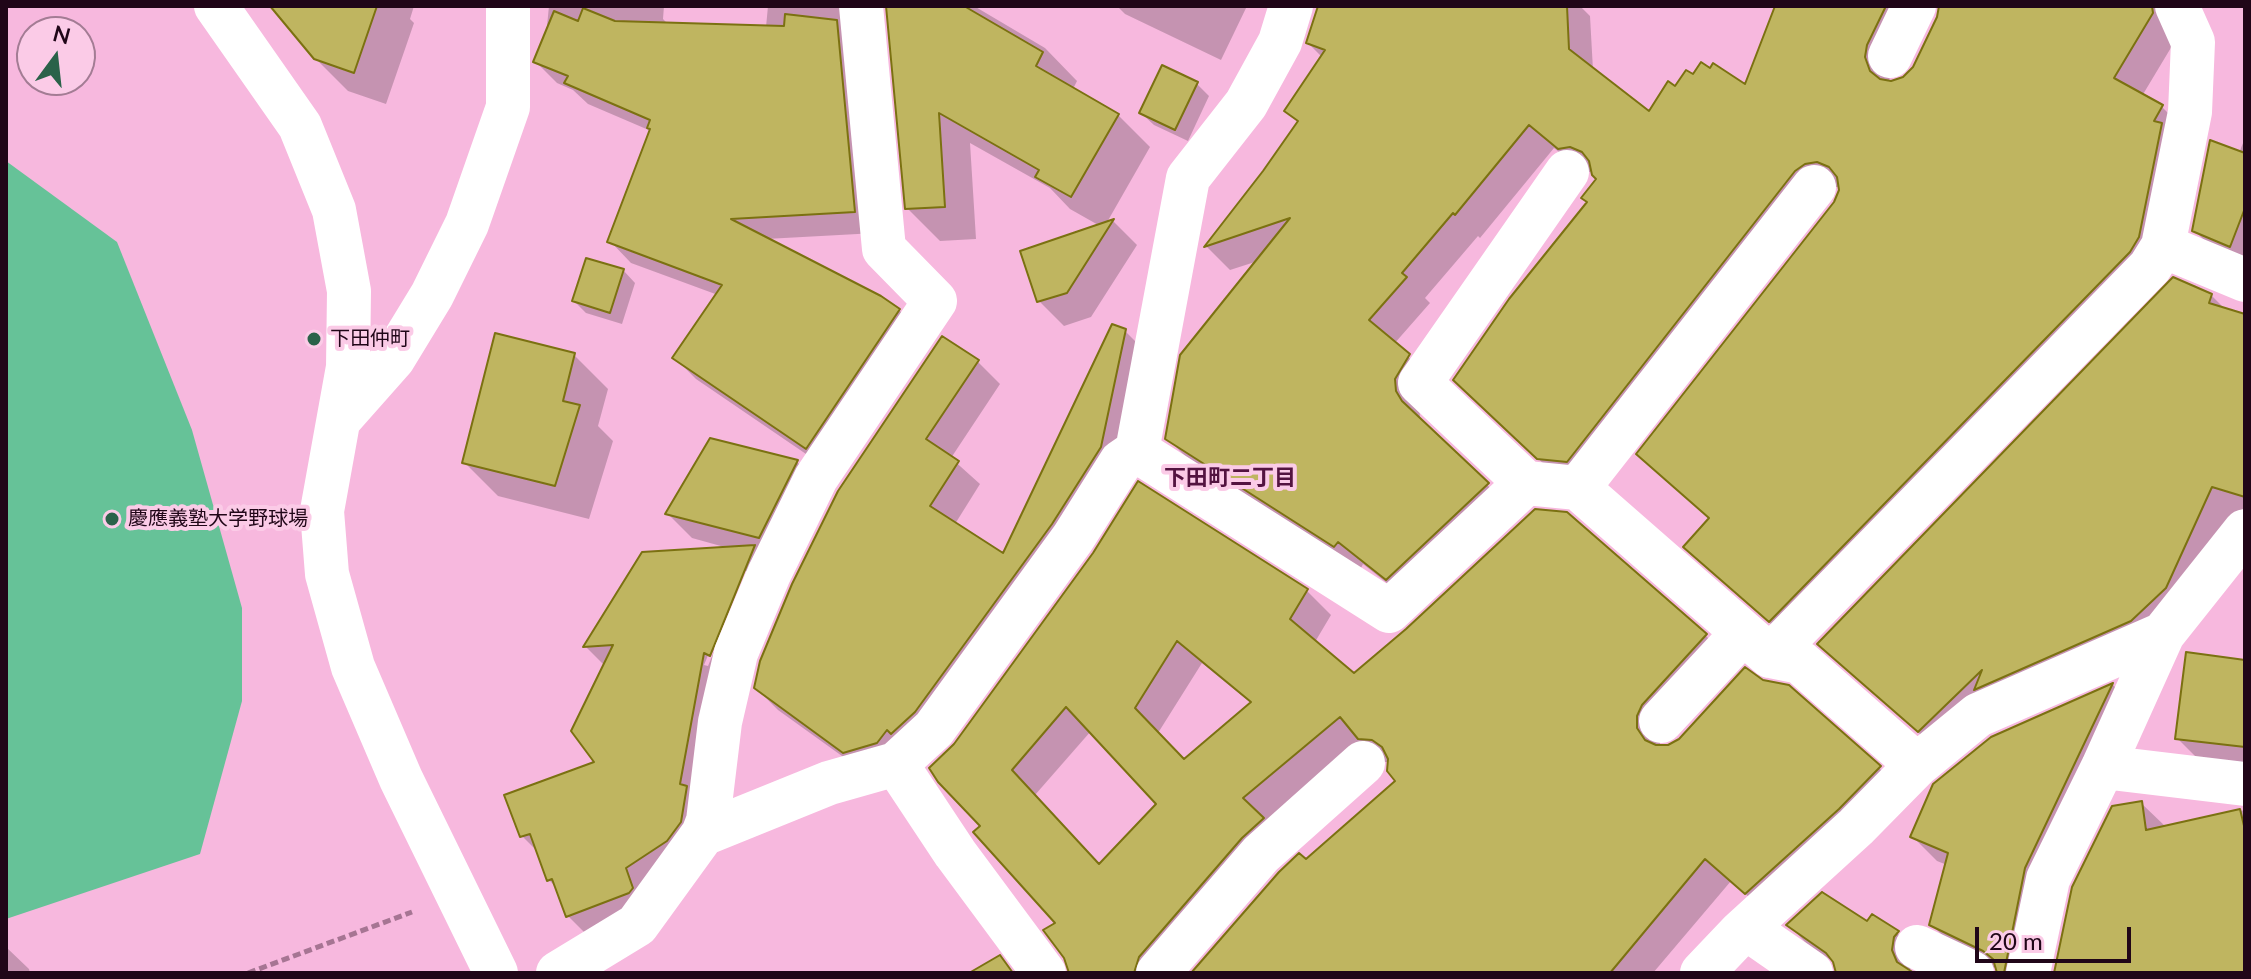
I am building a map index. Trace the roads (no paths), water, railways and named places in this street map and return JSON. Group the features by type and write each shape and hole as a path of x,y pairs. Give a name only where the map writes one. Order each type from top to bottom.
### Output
{"street":[{"path":"216,6 300,126 334,210 349,291 348,367 322,511 327,574 353,667 401,779 496,973"},
{"path":"339,420 393,359 432,295 467,224 508,107 508,6"},
{"path":"558,973 637,925 703,834 708,821 720,722 736,653 769,574 816,478 935,301 884,249 861,6"},
{"path":"703,834 829,783 896,764 934,729 1073,538 1121,462 1137,451 1188,178 1246,104 1280,42 1291,6"},
{"path":"1890,56 1914,6"},
{"path":"1661,721 1756,645 2150,267 2163,246 2190,112 2193,42 2177,6"},
{"path":"1567,172 1420,383 1526,483 1578,488 1756,645 1800,662 1917,765"},
{"path":"1578,488 1814,187"},
{"path":"2163,246 2245,280"},
{"path":"1137,451 1389,611 1526,483"},
{"path":"2028,973 2048,879 2163,634 2245,531"},
{"path":"1702,973 1917,765 1978,715 2163,634"},
{"path":"1158,973 1261,854 1363,763"},
{"path":"896,764 955,853 1044,973"},
{"path":"2103,767 2245,784"},
{"path":"1746,928 1811,973"},
{"path":"1917,947 1972,973"}],"place":[{"name":"下田仲町","path":"314,339"},
{"name":"慶應義塾大学野球場","path":"112,519"}],"district":[{"name":"下田町二丁目","path":"1230,478"}]}
